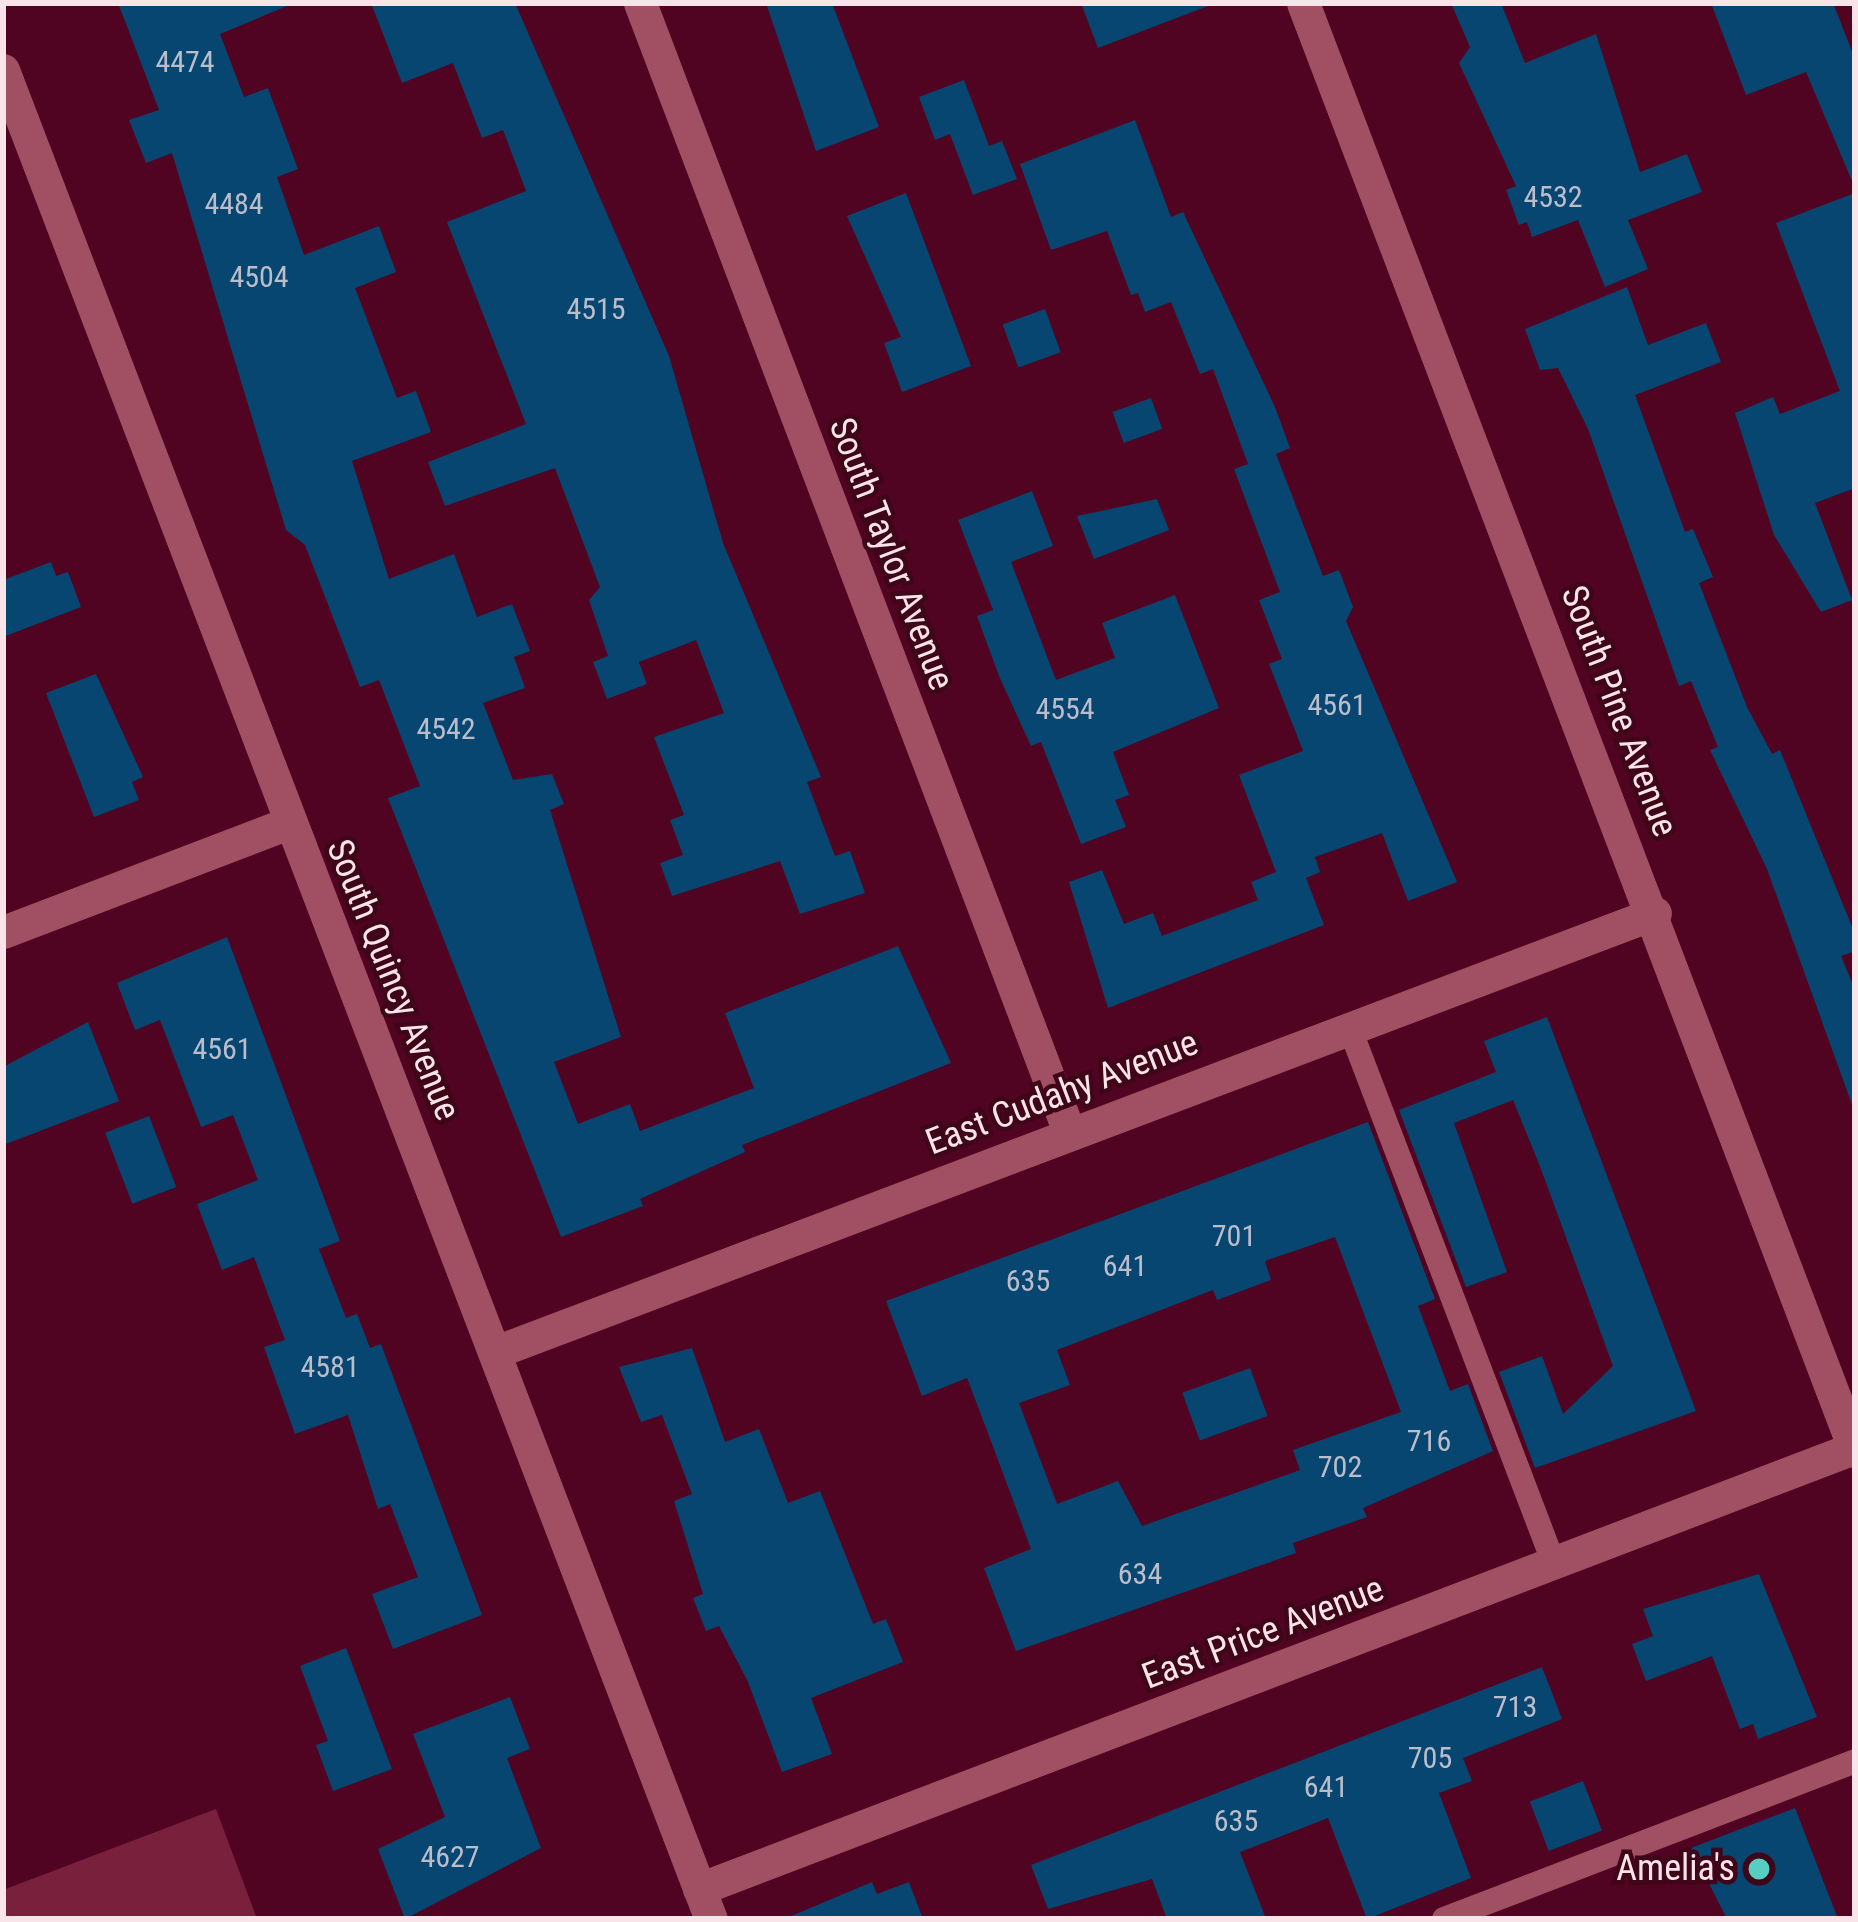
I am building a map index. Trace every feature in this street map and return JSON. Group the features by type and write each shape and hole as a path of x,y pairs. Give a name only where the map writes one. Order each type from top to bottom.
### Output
{"street":[{"name":"South Taylor Avenue","path":"640,3 1069,1132"},
{"name":"South Pine Avenue","path":"1303,3 1655,913 1854,1449"},
{"name":"South Quincy Avenue","path":"3,70 705,1904"},
{"path":"3,932 289,823"},
{"name":"East Cudahy Avenue","path":"497,1351 1655,913"},
{"name":"East Price Avenue","path":"705,1904 1854,1449"}],"lane":[{"path":"1349,1026 1554,1564"},
{"path":"1444,1919 1855,1761"}],"shaded area":[{"path":"216,1809 257,1919 3,1919 3,1890"}],"building":[{"path":"118,3 294,3 220,34 244,97 268,88 298,169 277,177 304,255 379,226 396,272 355,288 397,398 416,391 431,432 352,461 389,579 454,554 477,617 512,604 530,651 514,657 525,688 483,703 513,780 552,774 564,804 550,810 621,1037 554,1062 578,1124 630,1104 640,1131 754,1088 725,1013 898,946 951,1063 742,1145 745,1152 640,1199 643,1206 561,1237 388,798 420,786 379,680 360,687 305,545 286,530 172,153 146,163 129,120 159,110"},
{"path":"371,3 515,3 669,356 723,543 821,777 807,782 835,856 850,851 865,893 800,914 780,861 672,896 660,863 683,855 670,820 684,815 654,737 724,713 696,640 639,662 647,684 607,699 593,662 608,656 589,600 600,587 555,468 445,506 428,462 526,424 447,222 526,191 503,130 482,138 453,63 402,83"},
{"path":"766,3 832,3 879,127 816,151"},
{"path":"1081,3 1207,3 1208,6 1098,48"},
{"path":"1451,3 1501,3 1525,63 1596,34 1640,172 1687,154 1702,192 1628,220 1648,269 1605,287 1578,220 1532,237 1527,222 1519,225 1506,190 1516,186 1459,63 1470,47"},
{"path":"1711,3 1833,3 1855,59 1855,188 1806,72 1746,95"},
{"path":"964,80 989,146 1002,141 1017,179 973,195 950,134 935,140 919,97"},
{"path":"1135,120 1171,217 1183,212 1275,407 1290,448 1276,454 1323,576 1339,570 1353,607 1346,621 1457,882 1408,901 1382,833 1315,857 1320,872 1306,878 1324,925 1108,1008 1069,882 1102,870 1124,924 1153,913 1162,936 1258,900 1251,882 1276,872 1239,775 1303,751 1269,664 1282,659 1259,600 1280,592 1234,469 1248,464 1213,369 1200,374 1171,302 1145,312 1138,293 1131,295 1107,231 1051,250 1020,164"},
{"path":"906,193 971,366 902,392 884,343 901,337 847,216"},
{"path":"1855,193 1855,488 1815,503 1852,600 1821,612 1774,535 1735,413 1773,397 1780,414 1840,391 1776,223"},
{"path":"1627,287 1648,345 1706,323 1721,362 1635,395 1685,532 1693,529 1713,577 1699,583 1747,707 1772,754 1780,750 1855,934 1855,951 1841,956 1855,990 1855,1113 1767,869 1710,750 1718,747 1691,681 1679,686 1588,429 1558,368 1540,370 1525,329"},
{"path":"1045,309 1061,352 1018,368 1003,324"},
{"path":"1151,398 1162,429 1124,443 1112,412"},
{"path":"1032,491 1053,546 1011,562 1056,680 1115,658 1102,623 1175,595 1219,708 1113,752 1129,795 1115,800 1126,827 1081,844 1041,742 1031,746 999,676 977,616 993,610 958,520"},
{"path":"1157,499 1169,530 1094,559 1077,516"},
{"path":"51,562 56,576 68,572 81,607 3,637 3,580"},
{"path":"96,674 143,777 132,782 139,800 94,817 46,693"},
{"path":"227,937 340,1241 319,1249 346,1318 357,1314 370,1348 381,1344 482,1615 393,1649 372,1594 418,1577 390,1504 378,1509 348,1415 295,1434 264,1347 285,1340 254,1257 222,1270 197,1204 258,1180 233,1115 201,1127 160,1020 135,1030 117,983"},
{"path":"1547,1017 1696,1411 1535,1468 1499,1372 1542,1356 1563,1414 1613,1366 1541,1169 1513,1100 1454,1123 1507,1272 1466,1287 1399,1110 1496,1072 1484,1041"},
{"path":"88,1022 119,1101 3,1145 3,1067"},
{"path":"149,1116 176,1187 132,1204 105,1133"},
{"path":"1368,1122 1435,1299 1418,1306 1450,1391 1468,1384 1493,1451 1363,1508 1367,1517 1293,1543 1296,1553 1016,1651 984,1568 1031,1549 994,1449 967,1378 922,1396 886,1301","holes":["1335,1237 1401,1412 1293,1450 1300,1470 1142,1526 1118,1481 1057,1504 1019,1403 1070,1385 1057,1350 1213,1290 1217,1300 1271,1280 1265,1261"]},
{"path":"692,1348 725,1442 759,1429 788,1503 820,1491 873,1624 886,1619 903,1662 811,1698 832,1754 782,1772 748,1682 719,1626 706,1631 693,1598 703,1594 674,1501 692,1494 662,1415 641,1422 619,1367"},
{"path":"1250,1368 1267,1416 1200,1441 1182,1393"},
{"path":"1759,1574 1817,1717 1758,1739 1753,1724 1740,1729 1712,1656 1646,1681 1632,1644 1653,1636 1643,1609"},
{"path":"346,1648 392,1769 333,1791 316,1745 328,1741 300,1666"},
{"path":"1542,1667 1562,1719 1463,1758 1472,1781 1439,1793 1471,1878 1367,1919 1328,1818 1240,1852 1266,1919 1167,1919 1152,1879 1048,1909 1031,1865"},
{"path":"510,1697 530,1749 507,1758 541,1848 405,1919 378,1849 445,1817 413,1734"},
{"path":"1583,1781 1602,1830 1549,1851 1530,1801"},
{"name":"Amelia's","path":"1795,1808 1838,1919 1727,1919 1691,1848"},
{"path":"872,1882 877,1894 909,1882 923,1919 784,1919"}],"place":[{"name":"Amelia's","path":"1759,1869"}]}
